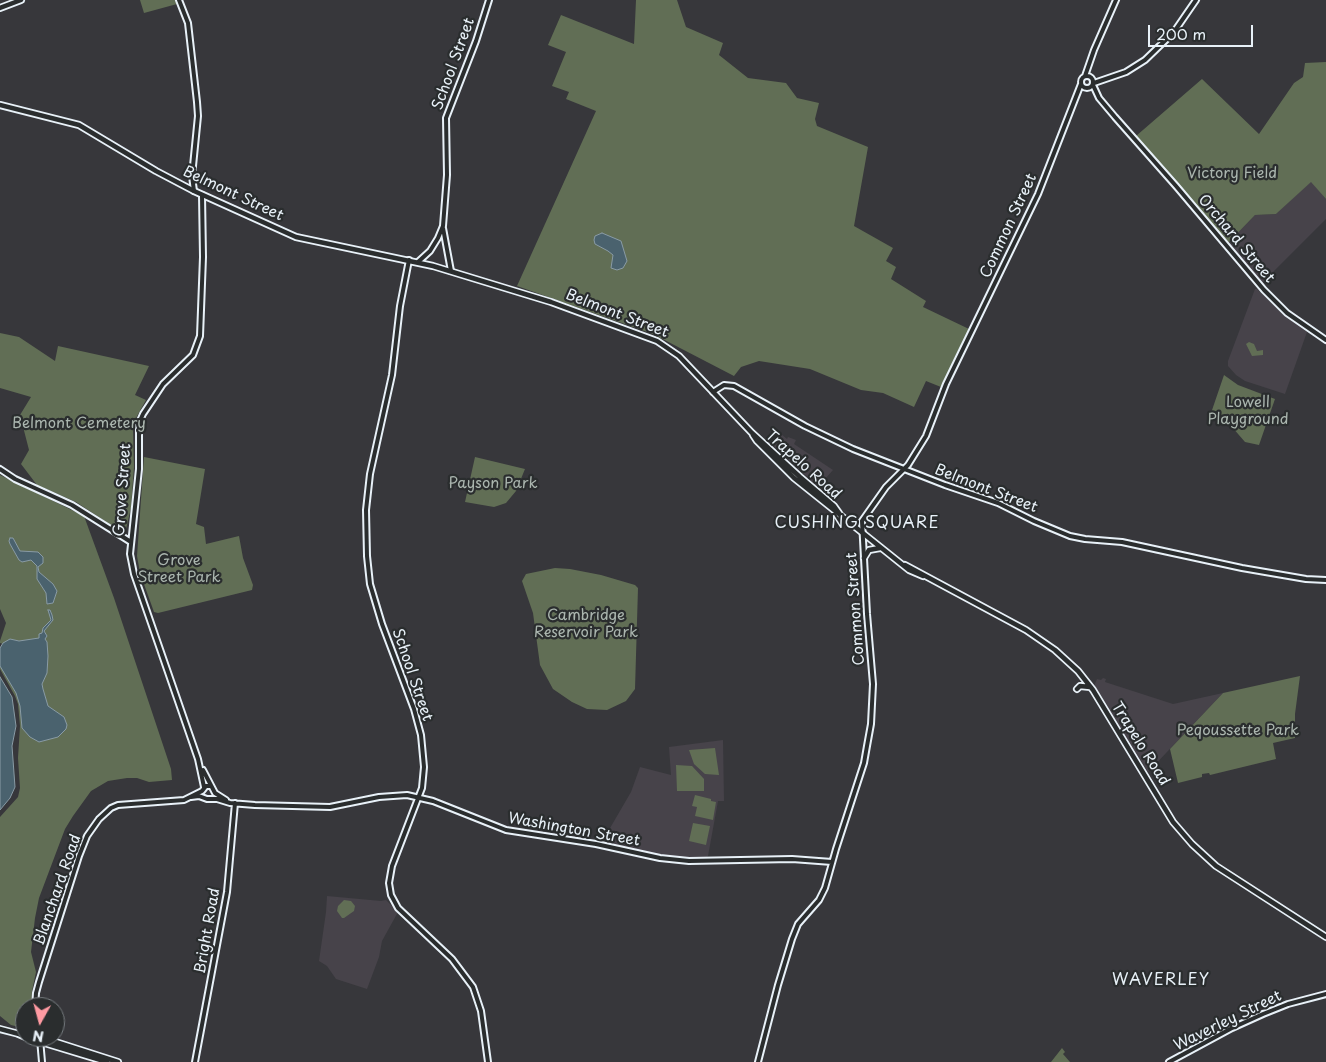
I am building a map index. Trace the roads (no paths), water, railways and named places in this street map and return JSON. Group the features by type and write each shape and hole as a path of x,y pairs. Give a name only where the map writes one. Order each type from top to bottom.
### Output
{"main road":[{"path":"0,8 20,0"},
{"name":"Belmont Street","path":"0,105 75,124 94,133 152,169 194,192 296,237 409,260 451,271 551,302 652,338 680,356 713,392"},
{"name":"Trapelo Road","path":"713,392 752,433 840,513 882,548 924,576 1042,640 1068,661 1090,687 1173,822 1192,844 1216,866 1326,937"},
{"path":"864,558 866,552 870,549 882,548"},
{"path":"1077,689 1080,686 1090,687"},
{"path":"0,1029 15,1033"},
{"path":"65,1046 118,1062"},
{"path":"63,1047 107,1062"}],"street":[{"path":"179,0 189,28 198,116 192,176 194,192"},
{"name":"School Street","path":"451,271 443,226 447,175 446,118 476,41 489,0"},
{"path":"1087,89 1081,84 1082,79 1085,76 1116,0"},
{"path":"1076,96 1108,77 1130,70 1149,57 1174,32 1196,0"},
{"path":"1090,63 1091,77 1094,84"},
{"path":"1085,76 1108,77"},
{"name":"Common Street","path":"758,1062 776,989 792,939 798,924 823,894 860,778 870,734 872,680 862,522 886,487 912,460 927,434 946,384 1034,203 1081,84"},
{"name":"Orchard Street","path":"1094,84 1099,98"},
{"name":"Orchard Street","path":"1087,89 1099,98 1273,300 1298,321 1326,340"},
{"name":"Grove Street","path":"202,195 203,261 200,336 193,356 165,382 139,423 139,465 130,558 200,766 210,786"},
{"name":"School Street","path":"418,262 430,251 443,226"},
{"name":"School Street","path":"409,260 400,306 392,375 369,480 366,510 368,570 375,603 414,709 420,735 424,777 419,796 392,866 389,878 390,890 398,908 452,959 470,982 481,1011 488,1062"},
{"name":"Belmont Street","path":"713,392 724,385 734,386 818,433 903,470 995,502 1070,536 1090,540 1122,542 1242,568 1306,579 1326,580"},
{"path":"0,469 18,481 72,505 131,542"},
{"name":"Grove Street","path":"200,766 203,789"},
{"path":"210,786 214,789 215,793 211,798 207,799 203,797 203,789 210,786"},
{"name":"Blanchard Road","path":"36,997 39,982 79,856 87,836 99,819 111,808 118,805 184,800 203,789"},
{"name":"Washington Street","path":"215,793 232,803"},
{"name":"Washington Street","path":"211,798 232,803 271,806 330,807 389,796 419,796 506,830 596,844 660,858 689,862 792,859 832,862"},
{"name":"Blanchard Road","path":"191,797 203,797"},
{"name":"Bright Road","path":"195,1062 227,892 232,803"},
{"name":"Waverley Street","path":"1170,1062 1232,1028 1263,1014 1288,1004 1326,994"},
{"path":"41,1047 42,1062"}],"water":[{"path":"602,233 621,241 627,261 623,268 617,270 611,268 613,255 595,244 595,236"},
{"path":"10,538 13,538 20,551 38,552 43,557 43,563 38,567 39,572 53,584 57,591 53,603 47,604 46,593 37,579 37,566 31,560 22,562 19,560 10,544"},
{"path":"48,610 50,610 53,620 44,631 47,636 45,639 48,656 47,673 42,684 48,706 64,717 67,725 66,729 58,737 39,742 30,737 22,728 20,706 16,693 0,666 0,648 3,643 10,639 19,641 39,638 43,628 51,620"},
{"path":"0,677 12,697 16,726 12,746 15,787 10,798 0,810"}],"district":[{"name":"CUSHING SQUARE","path":"857,524"},
{"name":"WAVERLEY","path":"1161,981"}],"park label":[{"name":"Victory Field","path":"1232,174"},
{"name":"Lowell Playground","path":"1248,412"},
{"name":"Belmont Cemetery","path":"79,424"},
{"name":"Payson Park","path":"493,484"},
{"name":"Grove Street Park","path":"179,570"},
{"name":"Cambridge Reservoir Park","path":"586,624"},
{"name":"Peqoussette Park","path":"1238,731"}]}
